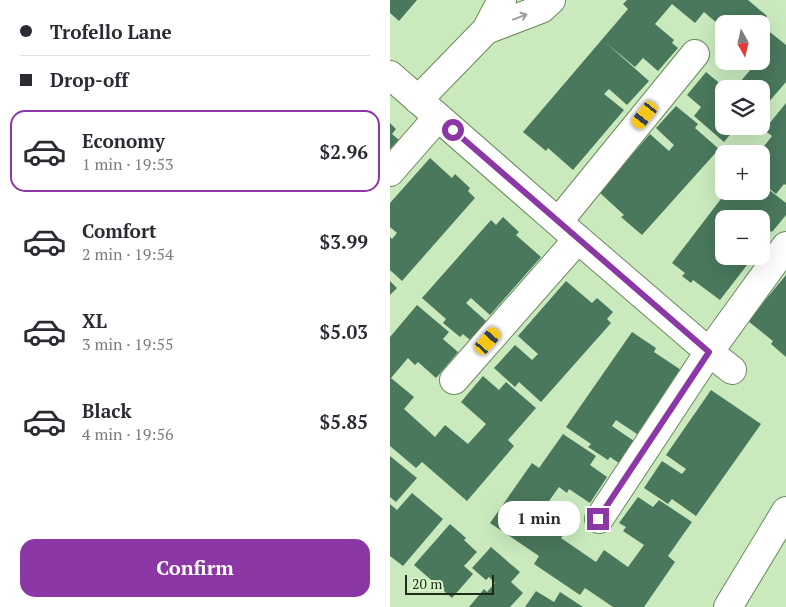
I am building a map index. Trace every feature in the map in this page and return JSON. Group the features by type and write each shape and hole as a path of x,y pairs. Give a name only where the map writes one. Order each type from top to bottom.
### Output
{"street":[{"path":"390,172 428,109 486,30 502,0"},
{"path":"486,30 540,9 551,0"},
{"path":"454,380 568,231 695,54"},
{"path":"390,74 568,231 732,370"},
{"path":"598,519 709,352 786,246"},
{"path":"728,607 783,522"}],"building":[{"path":"390,0 417,0 399,21 390,13"},
{"path":"627,0 748,0 766,15 715,15 715,21 704,12 695,23 672,4 655,24 674,40 672,43 678,48 658,71 643,58 635,67 605,42 649,81 627,105 609,89 604,94 624,110 573,170 548,148 546,151 523,132 628,9 623,4"},
{"path":"770,32 786,45 786,82 770,101 770,80 742,80 750,70 770,70"},
{"path":"706,72 716,80 715,134 694,116 701,107 687,95"},
{"path":"786,103 786,185 784,184 776,194 770,189 770,145 765,145 772,136 770,134 770,123"},
{"path":"676,106 698,124 695,128 715,146 715,153 642,235 621,217 624,215 599,192 650,134 669,151 674,145 656,128"},
{"path":"390,123 396,129 392,134 399,140 390,149"},
{"path":"716,135 730,135 724,142"},
{"path":"430,158 452,178 455,174 470,188 468,191 475,198 402,281 390,270 390,237 392,239 397,233 390,227 390,203"},
{"path":"770,191 786,203 786,215 772,232 770,231 770,210 715,210 715,265 747,265 720,300 693,280 691,283 682,276 685,273 672,263 720,200 770,200"},
{"path":"503,217 519,232 516,235 541,257 490,315 471,298 466,303 486,321 470,340 463,334 460,337 443,323 446,319 422,298 491,220 496,225"},
{"path":"786,275 786,357 771,344 773,341 748,321"},
{"path":"390,281 397,288 390,295"},
{"path":"566,281 592,303 597,298 613,312 607,319 611,323 541,402 519,382 515,387 494,368 515,345 532,360 538,354 518,336"},
{"path":"417,305 449,332 443,339 458,352 436,378 418,362 415,365 408,358 391,378 414,397 404,409 435,437 445,425 468,444 486,424 461,402 483,376 499,390 506,382 536,408 508,440 514,446 467,501 422,462 416,468 390,446 390,337"},
{"path":"632,332 656,348 654,352 681,370 637,434 616,420 612,426 634,441 619,463 610,457 608,460 588,447 591,444 566,427"},
{"path":"711,390 761,424 696,516 672,499 668,504 644,488 662,461 682,474 686,469 666,455"},
{"path":"563,434 596,456 590,465 607,477 590,503 569,489 567,493 559,487 544,508 570,526 561,538 596,562 604,550 628,567 644,545 623,531 626,527 619,523 638,497 653,507 659,500 692,522 668,556 675,562 644,607 613,607 585,588 580,595 534,564 539,556 490,523 532,463 539,468"},
{"path":"390,456 417,478 396,502 390,497"},
{"path":"412,493 443,519 403,566 390,556 390,504 397,510"},
{"path":"450,524 466,538 464,540 477,552 464,566 473,574 452,598 414,565"},
{"path":"491,547 520,572 511,582 523,593 510,607 469,607 484,589 487,592 495,583 489,577 486,580 472,568"},
{"path":"536,591 554,602 560,592 583,607 525,607"}],"route":[{"path":"453,130 709,352 598,519"}]}
